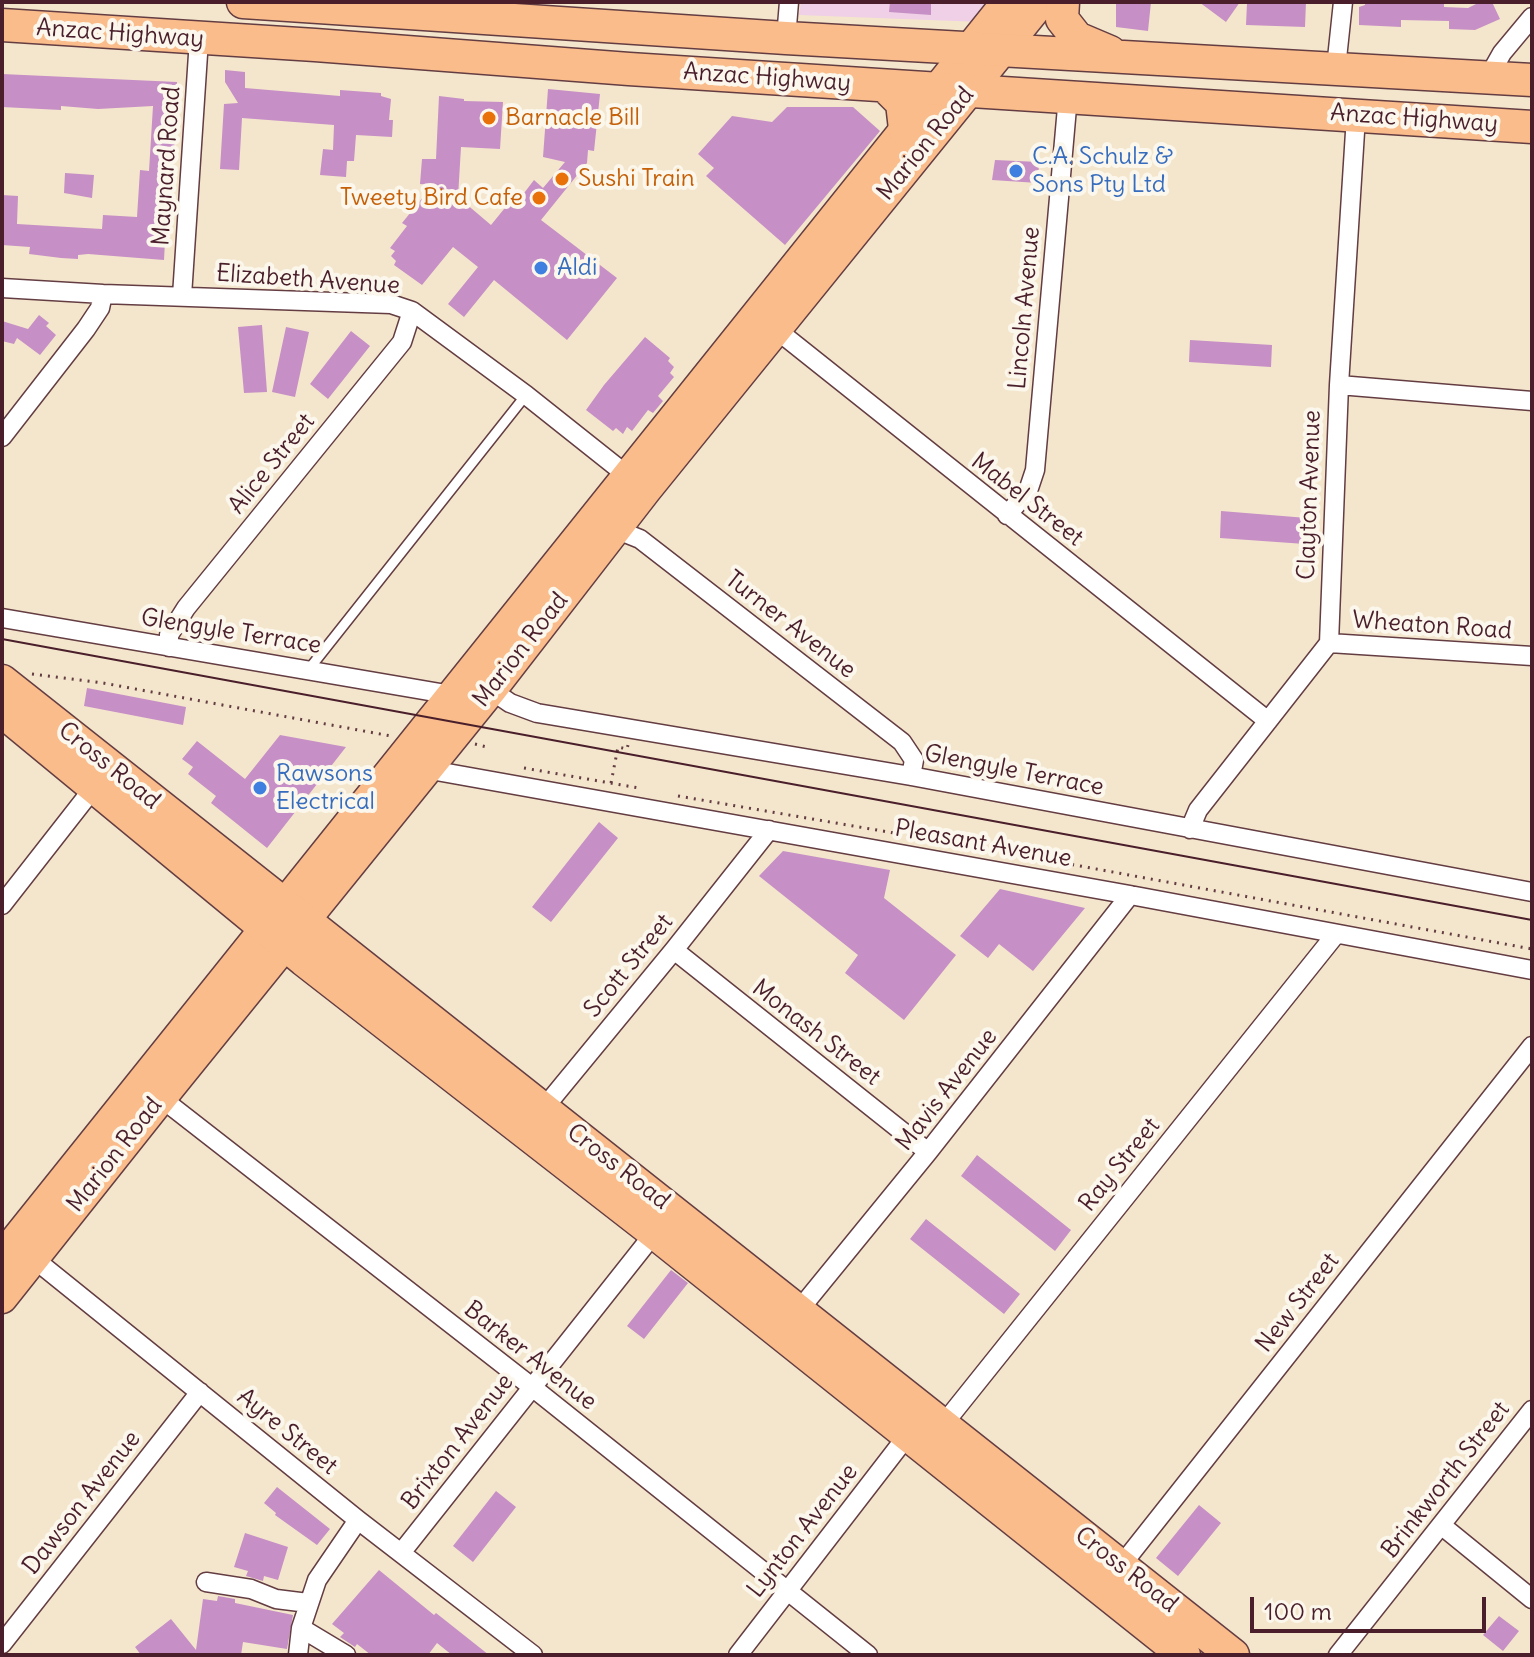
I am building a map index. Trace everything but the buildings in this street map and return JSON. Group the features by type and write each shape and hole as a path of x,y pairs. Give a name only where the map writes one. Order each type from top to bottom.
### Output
{"highway":[{"name":"Anzac Highway","path":"243,2 428,8 786,38 1532,80"},
{"path":"1063,2 1062,19 1077,38 1119,56"},
{"path":"315,45 319,6"},
{"name":"Anzac Highway","path":"2,25 1532,127"},
{"path":"625,26 629,69"},
{"path":"1286,65 1274,81 1277,98 1285,104 1314,112"},
{"path":"885,86 902,103 905,129"},
{"name":"Cross Road","path":"15,677 103,776"},
{"name":"Cross Road","path":"2,711 103,776 284,925 789,1322 942,1426 1112,1578 1184,1655"},
{"name":"Cross Road","path":"789,1322 907,1436 1112,1578 1233,1655"}],"main road":[{"name":"Marion Road","path":"417,759 452,695 636,483 953,90 970,48 1007,2"},
{"name":"Marion Road","path":"766,322 905,129 1002,50 1041,2"},
{"name":"Marion Road","path":"2,1298 16,1253 417,759 491,690 628,534 636,483"},
{"path":"325,874 333,921 334,964 278,973 248,970 236,886 325,874"},
{"name":"Marion Road","path":"16,1253 161,1098 248,970"}],"street":[{"path":"786,38 789,2"},
{"path":"1336,68 1343,2"},
{"path":"1489,76 1502,53 1532,17"},
{"name":"Maynard Road","path":"182,296 199,39"},
{"name":"Lincoln Avenue","path":"1007,515 1028,491 1035,470 1068,96"},
{"name":"Clayton Avenue","path":"1329,643 1339,385 1356,116"},
{"name":"Elizabeth Avenue","path":"2,288 391,304 412,311 526,395 636,483"},
{"path":"2,437 86,329 100,308 103,294"},
{"name":"Alice Street","path":"169,647 169,635 186,608 402,342 412,311"},
{"name":"Mabel Street","path":"766,322 1268,721"},
{"path":"1339,385 1532,401"},
{"name":"Turner Avenue","path":"628,534 902,742 914,760 911,776"},
{"name":"Glengyle Terrace","path":"2,618 452,695"},
{"path":"1190,829 1198,810 1329,643"},
{"name":"Wheaton Road","path":"1329,643 1532,656"},
{"name":"Glengyle Terrace","path":"491,690 510,703 537,713 911,776 1532,892"},
{"name":"Pleasant Avenue","path":"417,759 468,776 1532,970"},
{"path":"2,905 103,776"},
{"name":"Scott Street","path":"534,1120 769,830"},
{"name":"Mavis Avenue","path":"789,1322 928,1152 1130,895"},
{"name":"Ray Street","path":"942,1426 1336,934"},
{"name":"Monash Street","path":"674,950 928,1152"},
{"name":"New Street","path":"1112,1578 1532,1046"},
{"name":"Barker Avenue","path":"161,1098 532,1387 868,1655"},
{"name":"Brixton Avenue","path":"401,1553 664,1222"},
{"name":"Ayre Street","path":"16,1253 200,1392 358,1520 533,1655"},
{"name":"Dawson Avenue","path":"2,1644 200,1392"},
{"name":"Brinkworth Street","path":"1338,1655 1532,1410"},
{"name":"Lynton Avenue","path":"738,1655 907,1436"},
{"path":"298,1655 301,1628 317,1580 358,1520"},
{"path":"1441,1525 1532,1599"},
{"path":"206,1582 251,1589 276,1599 308,1603"},
{"path":"301,1628 346,1655"}],"lane":[{"path":"309,669 526,395"}],"path":[{"path":"15,677 103,683 393,737 417,759"},
{"path":"611,783 618,747 627,749 628,745 618,743 619,740 630,741"},
{"path":"468,776 474,744 487,747"},
{"path":"515,768 645,790"},
{"path":"675,795 1532,949"}],"shaded area":[{"path":"801,2 997,2 981,22 799,15"}],"tram line":[{"path":"2,639 1532,920"}],"place":[{"name":"Barnacle Bill","path":"489,118"},
{"name":"C.A. Schulz & Sons Pty Ltd","path":"1016,171"},
{"name":"Sushi Train","path":"562,179"},
{"name":"Tweety Bird Cafe","path":"539,198"},
{"name":"Aldi","path":"541,268"},
{"name":"Rawsons Electrical","path":"260,788"}]}
